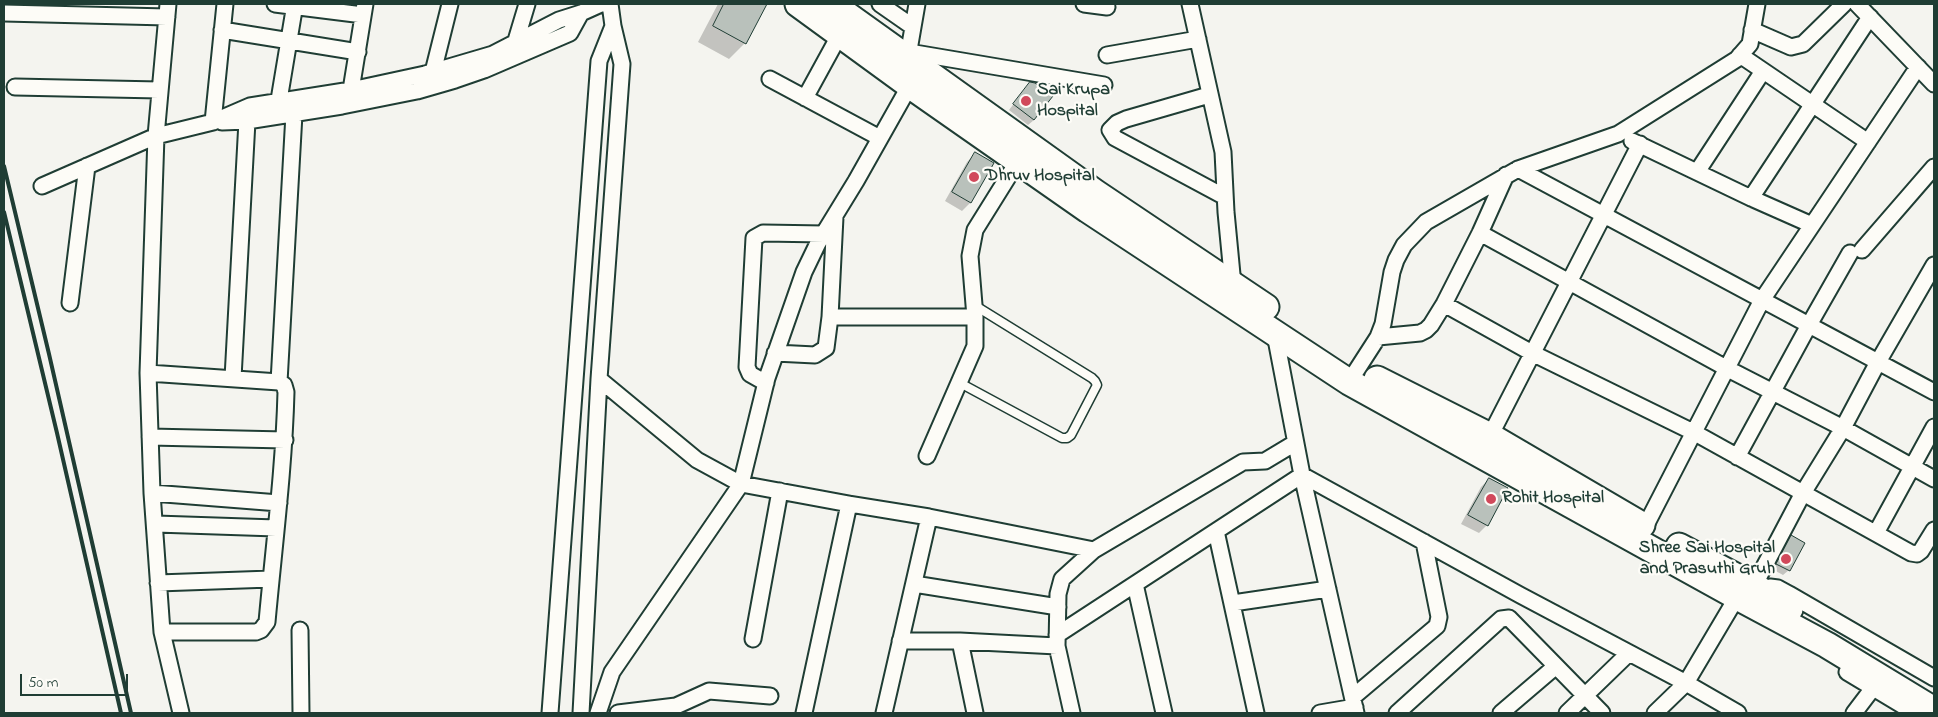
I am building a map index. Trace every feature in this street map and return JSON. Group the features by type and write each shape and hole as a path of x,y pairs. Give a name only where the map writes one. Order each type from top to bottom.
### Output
{"main road":[{"path":"798,4 840,34 912,65 1018,161 1088,210 1275,334 1353,375 1748,593 1828,639 1934,710"},
{"path":"832,4 912,65 1096,193 1233,285 1353,375 1490,436 1645,527 1748,593"},
{"path":"1828,639 1933,679"}],"street":[{"path":"213,122 225,4"},
{"path":"275,4 364,9 351,90"},
{"path":"433,72 449,4"},
{"path":"515,44 528,4"},
{"path":"42,186 156,136 213,122 250,106 351,90 433,72 493,54 559,20 601,4"},
{"path":"581,713 599,379 622,64 610,4"},
{"path":"880,4 913,27"},
{"path":"598,713 612,672 741,484 766,383 804,272 880,138 912,65 913,27 917,4"},
{"path":"1084,4 1107,7"},
{"path":"1190,4 1223,152 1233,285"},
{"path":"1353,375 1378,337 1383,324 1392,272 1404,245 1426,222 1512,172 1618,134 1740,55 1750,44 1757,4"},
{"path":"1752,30 1792,48 1798,47 1844,4"},
{"path":"1857,4 1934,84"},
{"path":"280,100 294,5"},
{"path":"4,13 167,10 156,136 148,373 152,493 156,524 162,632 181,713"},
{"path":"213,122 247,121 294,114 417,91 484,70 570,33 581,13"},
{"path":"1751,198 1870,17"},
{"path":"550,713 599,61 613,26"},
{"path":"222,30 358,52"},
{"path":"805,98 840,34"},
{"path":"1107,55 1198,39"},
{"path":"1740,55 1868,142"},
{"path":"912,65 1104,85"},
{"path":"1645,527 1762,300 1918,67"},
{"path":"1696,172 1763,71"},
{"path":"770,79 880,138"},
{"path":"15,87 159,90"},
{"path":"1210,96 1117,122 1110,130 1115,138 1225,197"},
{"path":"279,382 294,114"},
{"path":"233,378 247,121"},
{"path":"1618,134 1812,225"},
{"path":"1490,436 1640,144"},
{"path":"928,456 975,346 975,311 970,256 974,230 1018,161"},
{"path":"70,303 87,166"},
{"path":"1737,457 1809,325 1856,252 1934,167"},
{"path":"1512,172 1604,215 1934,392"},
{"path":"1378,337 1420,333 1426,330 1444,304 1512,172"},
{"path":"776,353 810,355 826,348 830,317 835,216"},
{"path":"766,383 750,374 747,367 754,238 763,233 824,234"},
{"path":"1480,233 1934,479"},
{"path":"1655,713 1686,683 1748,593 1803,493 1843,428 1878,362 1934,267"},
{"path":"1444,304 1532,353 1694,433 1914,554 1930,547 1934,530"},
{"path":"830,317 975,311"},
{"path":"1275,334 1302,475 1354,706"},
{"path":"148,373 279,382 284,385 286,392 285,440 280,502 267,622 261,630 256,632 162,632"},
{"path":"599,379 697,460 741,484 929,517 1094,550"},
{"path":"1876,533 1934,427"},
{"path":"150,437 285,440"},
{"path":"1072,713 1057,641 1058,594 1062,579 1094,550 1243,462 1265,461 1296,443"},
{"path":"900,641 1057,641 1135,584 1302,475"},
{"path":"1302,475 1738,713"},
{"path":"753,639 780,491"},
{"path":"152,493 280,502"},
{"path":"804,713 849,504"},
{"path":"884,713 929,517"},
{"path":"156,524 276,528"},
{"path":"1216,531 1256,713"},
{"path":"1320,713 1354,706 1438,626 1439,617 1424,542"},
{"path":"158,583 271,579"},
{"path":"914,584 1058,607"},
{"path":"1135,584 1164,713"},
{"path":"1748,593 1772,587 1784,591 1933,679"},
{"path":"1233,603 1328,589"},
{"path":"1748,593 1763,620 1915,713"},
{"path":"1397,713 1504,617 1510,618 1602,713"},
{"path":"300,630 301,713"},
{"path":"960,641 974,713"},
{"path":"1567,713 1628,653"},
{"path":"1501,713 1556,666"},
{"path":"1854,713 1873,688"},
{"path":"618,713 676,706 709,691 770,696"}],"lane":[{"path":"960,383 1062,438 1072,435 1097,385 1092,378 975,311"}],"building":[{"path":"724,4 767,4 746,44 713,26"},
{"path":"1030,82 1035,83 1053,96 1034,120 1013,104"},
{"path":"975,152 994,163 971,203 952,192"},
{"path":"1489,478 1508,488 1488,526 1468,515"},
{"path":"1791,535 1805,543 1790,571 1776,564"}],"railway":[{"path":"4,166 131,713"},
{"path":"4,212 121,713"}],"place":[{"name":"Sai Krupa Hospital","path":"1026,101"},
{"name":"Dhruv Hospital","path":"974,177"},
{"name":"Rohit Hospital","path":"1491,499"},
{"name":"Shree Sai Hospital and Prasuthi Gruh","path":"1786,559"}]}
